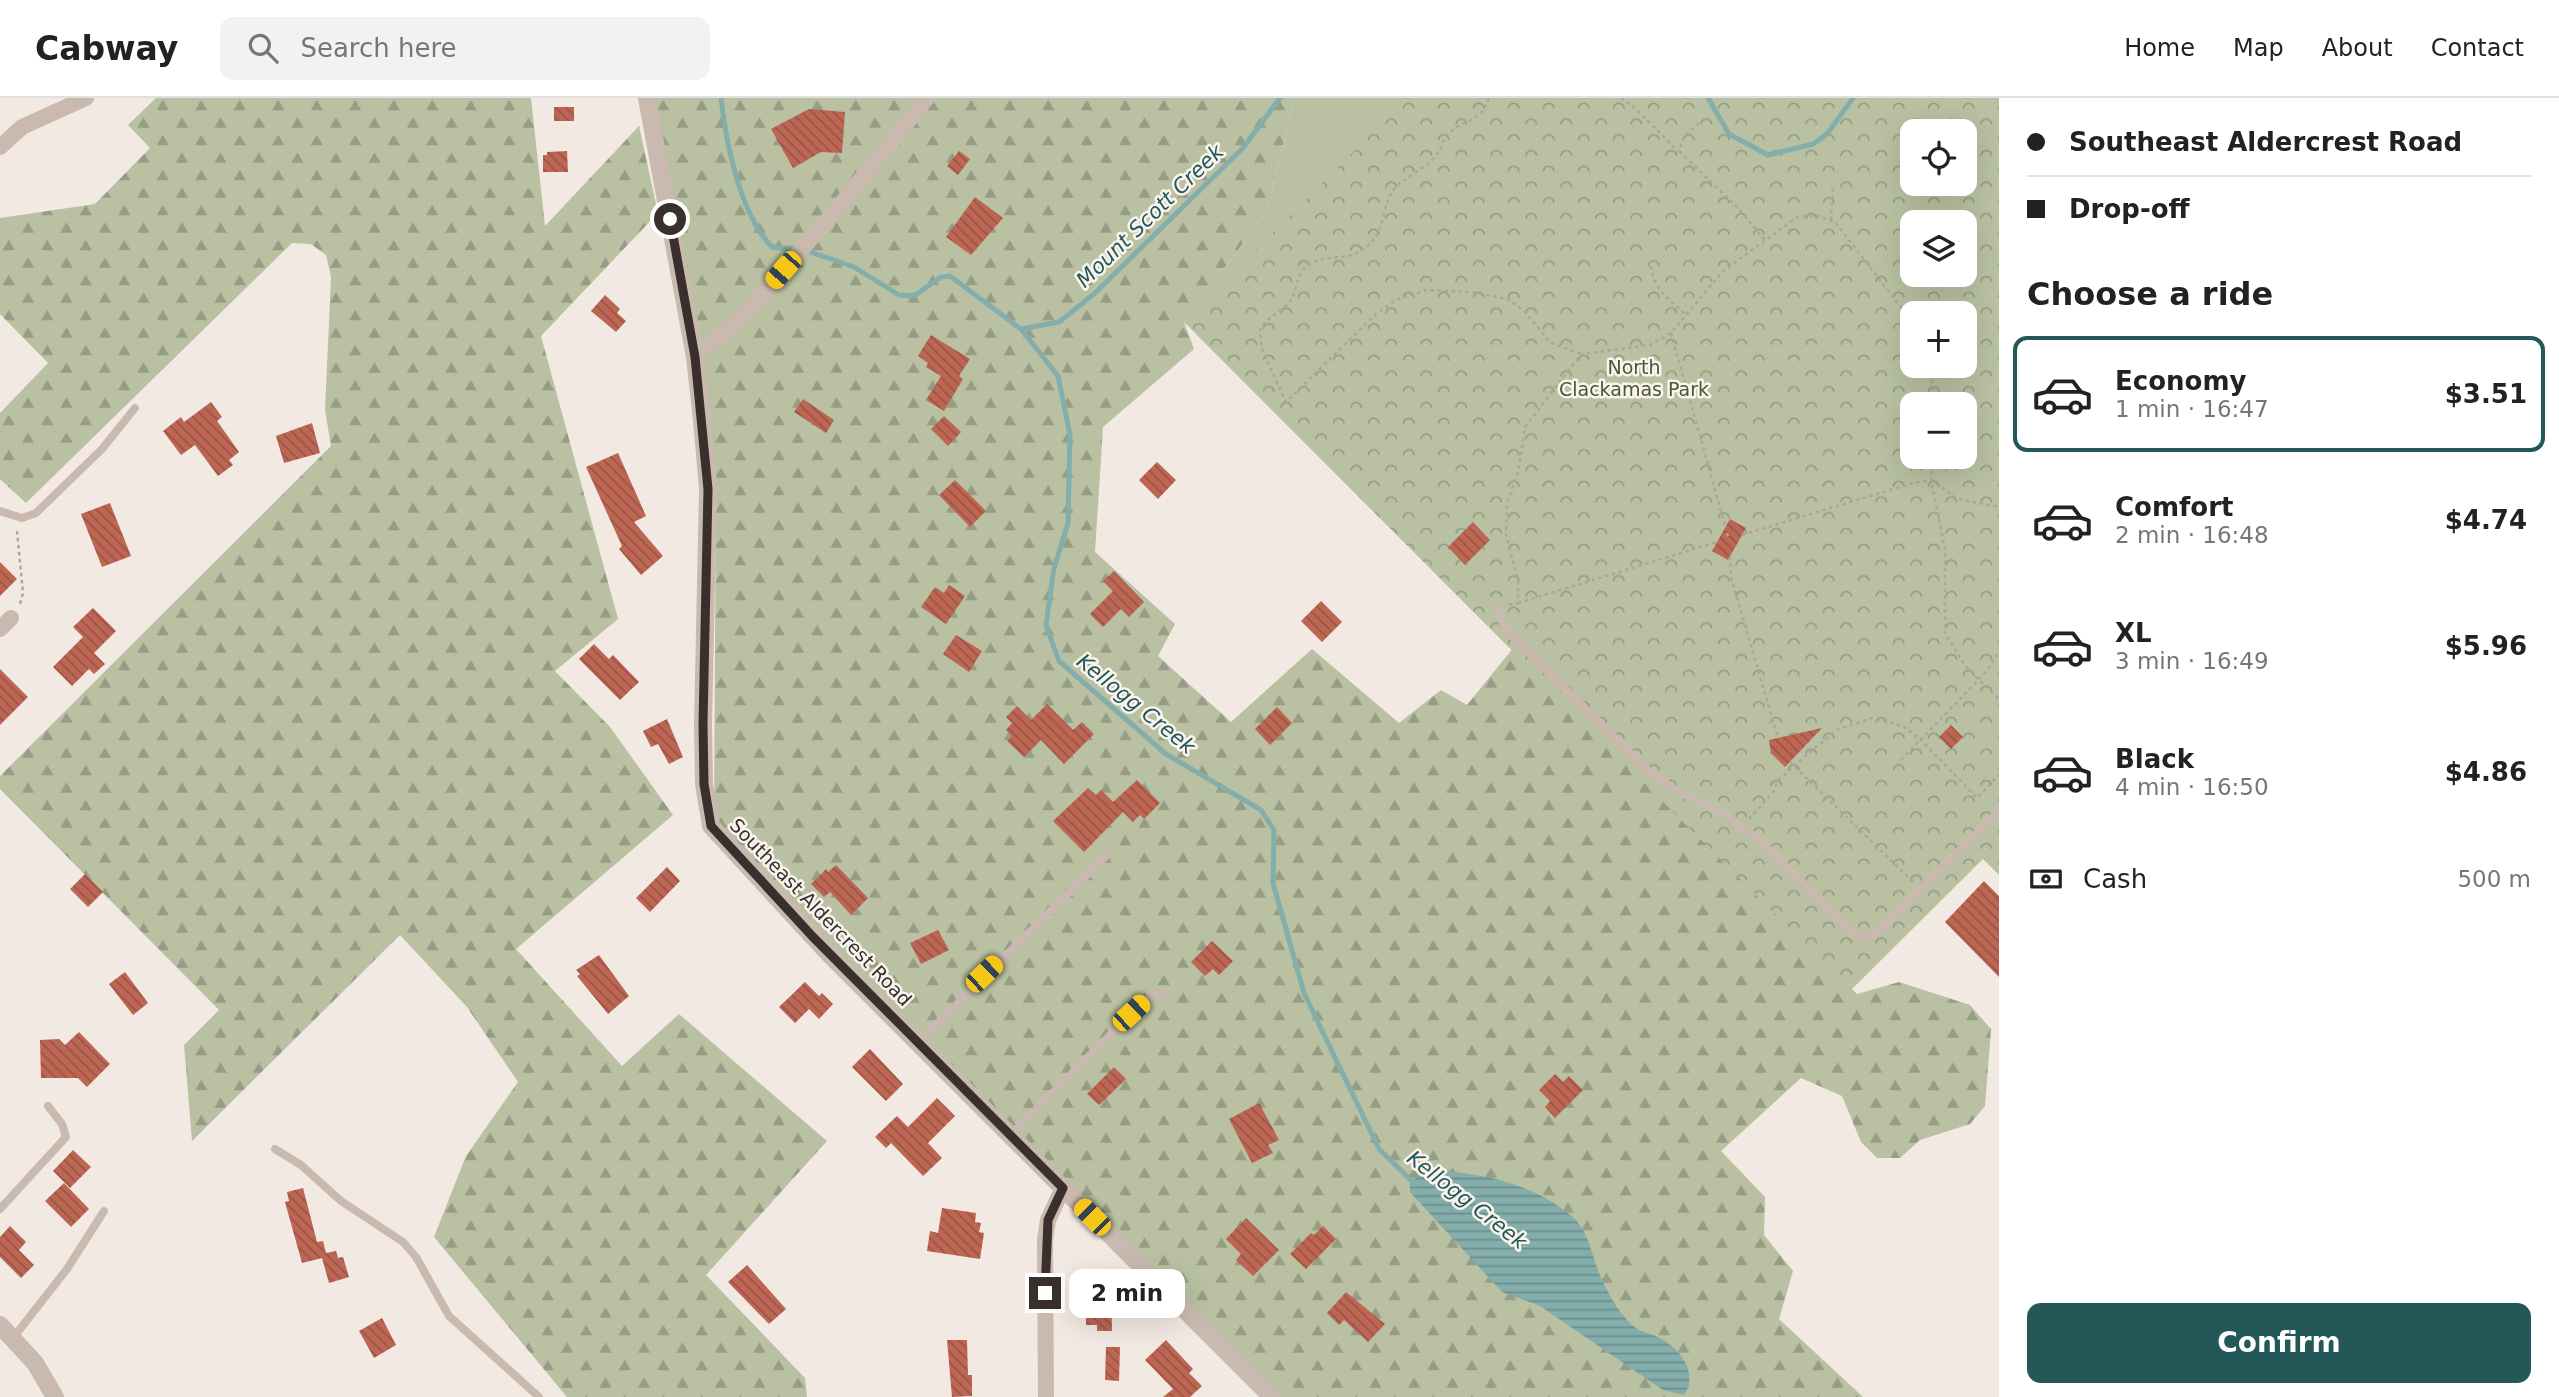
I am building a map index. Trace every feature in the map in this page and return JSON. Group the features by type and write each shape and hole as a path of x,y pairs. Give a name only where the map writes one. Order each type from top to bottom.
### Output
{"street":[{"path":"0,147 22,127 86,98"},
{"name":"Southeast Aldercrest Road","path":"647,98 695,357 708,489 703,724 704,784 711,826 761,884 1272,1397"},
{"path":"695,357 726,334 831,216 927,98"},
{"path":"1046,1397 1045,1240 1051,1213 1063,1188"},
{"path":"0,1325 35,1363 55,1397"}],"lane":[{"path":"0,511 22,518 36,513 102,449 135,408"},
{"path":"1495,607 1507,631 1649,772 1745,829 1848,929 1867,937 1875,935 1999,811"},
{"path":"918,1043 1108,854"},
{"path":"1010,1136 1143,1002 1152,995 1168,992"},
{"path":"0,1209 66,1137 62,1124 48,1106"},
{"path":"275,1149 300,1165 341,1201 403,1241 416,1257 449,1316 539,1397"},
{"path":"13,1338 67,1269 104,1211"}],"path":[{"path":"1489,98 1479,117 1461,125 1445,137 1438,153 1417,174 1396,186 1380,231 1373,240 1360,251 1311,263 1296,281 1293,296 1283,309 1269,316 1260,329 1262,349 1286,402 1387,305 1413,293 1439,289 1508,299 1524,311 1551,342 1581,354 1650,345 1671,333 1723,271 1799,216 1818,216 1831,220 1876,272 1900,305"},
{"path":"1621,98 1634,107 1737,206 1765,240"},
{"path":"1681,153 1679,144 1682,138 1699,123"},
{"path":"1831,220 1833,185"},
{"path":"1651,266 1652,279 1659,290 1687,316"},
{"path":"1671,333 1726,525"},
{"path":"1518,603 1518,579 1506,535 1507,504 1518,473 1525,427 1581,354"},
{"path":"1932,469 1931,480 1945,549 1945,633 1978,680 1999,699"},
{"path":"1742,535 1913,483 1931,480 1958,499 1999,507"},
{"path":"6,624 18,609 23,593 17,531 22,518"},
{"path":"1727,533 1728,539 1734,537"},
{"path":"1495,607 1518,603 1717,542"},
{"path":"1730,556 1731,577 1778,738"},
{"path":"1901,760 1978,680 1999,652"},
{"path":"1745,829 1749,818 1776,790 1777,782 1794,766 1837,730 1864,718 1896,722 1921,740 1977,798 1999,775"},
{"path":"1790,762 1920,890"}],"green space":[{"path":"156,98 531,98 545,226 639,126 658,213 541,336 618,619 555,671 610,727 673,815 516,949 622,1066 679,1014 827,1141 706,1275 805,1378 807,1397 567,1397 434,1237 466,1156 518,1082 467,1007 400,935 192,1141 184,1045 219,1010 0,789 0,776 331,446 325,410 331,277 326,255 311,244 292,243 26,503 0,479 0,413 48,363 0,314 0,218 95,204 150,148 128,125"},
{"path":"654,98 1294,98 1267,211 1184,322 1194,349 1103,427 1095,552 1175,624 1158,656 1231,722 1312,649 1399,723 1441,690 1467,705 1514,647 1857,994 1899,982 1970,1005 1991,1029 1985,1106 1970,1124 1920,1140 1900,1158 1877,1158 1861,1142 1842,1096 1801,1078 1721,1151 1765,1197 1764,1235 1793,1271 1779,1319 1863,1397 1278,1397 726,838 714,814 716,485"},
{"path":"1294,98 1485,98 1184,322 1267,211"},
{"name":"North Clackamas Park","path":"1407,98 1999,98 1999,875 1983,859 1851,990 1184,322"}],"water":[{"path":"1433,1169 1487,1177 1521,1187 1553,1203 1576,1220 1585,1234 1613,1302 1622,1314 1635,1328 1665,1341 1683,1358 1689,1372 1688,1387 1684,1395 1663,1390 1540,1306 1502,1292 1410,1192 1410,1181"}],"building":[{"path":"554,107 574,107 574,121 554,121"},
{"path":"809,109 845,112 842,153 821,152 793,168 771,129"},
{"path":"567,151 568,172 543,172 543,155 547,155 547,152"},
{"path":"959,151 970,159 958,175 947,166"},
{"path":"975,197 1003,218 971,255 946,237"},
{"path":"605,295 620,309 617,313 626,321 616,332 591,311"},
{"path":"931,335 970,359 959,376 963,379 944,411 926,400 941,376 926,367 928,363 918,356"},
{"path":"803,399 834,420 826,433 794,412"},
{"path":"211,402 222,417 217,421 239,452 229,460 233,465 218,476 195,445 181,455 163,431 181,417 184,422"},
{"path":"944,416 961,432 948,446 931,429"},
{"path":"312,423 320,453 284,463 276,436"},
{"path":"618,453 646,516 634,522 663,556 641,575 619,549 622,546 586,467"},
{"path":"1157,462 1176,480 1158,499 1139,480"},
{"path":"955,480 986,511 970,527 939,495"},
{"path":"110,503 131,556 102,567 81,514"},
{"path":"1730,519 1746,528 1728,560 1712,551"},
{"path":"1473,522 1490,540 1465,565 1448,547"},
{"path":"0,562 17,579 0,596"},
{"path":"1114,571 1144,602 1129,617 1121,609 1103,627 1090,614 1113,591 1103,581"},
{"path":"949,585 965,596 946,624 921,607 935,587 944,593"},
{"path":"1321,601 1342,622 1322,642 1301,621"},
{"path":"93,608 116,631 94,653 105,664 94,674 89,669 72,686 53,667 83,637 73,627"},
{"path":"956,635 982,651 969,672 943,654"},
{"path":"594,644 609,659 613,655 639,682 620,700 579,659"},
{"path":"0,669 28,697 0,725"},
{"path":"1047,704 1073,730 1082,722 1094,734 1064,764 1041,740 1024,757 1007,741 1012,736 1006,730 1012,723 1006,717 1017,706 1031,720"},
{"path":"1277,707 1292,723 1270,745 1255,729"},
{"path":"667,719 683,757 669,764 658,744 651,747 643,731"},
{"path":"1951,725 1963,737 1951,749 1939,737"},
{"path":"1822,728 1785,767 1771,753 1769,740"},
{"path":"1137,780 1160,803 1144,819 1140,815 1133,822 1123,812 1084,852 1053,821 1088,788 1096,795 1101,790 1113,802"},
{"path":"836,865 868,898 851,915 830,892 824,897 811,884 826,869 828,872"},
{"path":"667,867 680,881 650,912 636,898"},
{"path":"85,874 103,892 88,907 70,889"},
{"path":"1984,881 1999,896 1999,977 1945,922"},
{"path":"938,930 949,950 921,964 910,943"},
{"path":"1212,941 1233,961 1219,975 1213,969 1205,976 1191,962"},
{"path":"599,955 629,996 608,1014 577,976 580,974 576,970"},
{"path":"125,972 148,1003 133,1015 109,984"},
{"path":"805,982 819,996 822,993 833,1004 819,1019 809,1009 795,1023 779,1007"},
{"path":"79,1032 110,1064 87,1087 78,1078 41,1078 40,1040 59,1039 65,1045"},
{"path":"870,1049 903,1084 886,1101 852,1067"},
{"path":"1114,1067 1126,1079 1099,1105 1087,1094"},
{"path":"1555,1074 1563,1082 1569,1076 1583,1090 1555,1118 1545,1107 1550,1101 1539,1090"},
{"path":"937,1098 955,1116 928,1143 942,1158 923,1176 891,1143 886,1148 875,1137 897,1116 908,1127"},
{"path":"1259,1103 1279,1140 1268,1145 1273,1153 1252,1163 1229,1119"},
{"path":"73,1150 91,1167 70,1188 53,1171"},
{"path":"64,1183 89,1209 71,1227 45,1201"},
{"path":"303,1188 317,1242 323,1241 326,1253 336,1251 338,1258 343,1257 349,1277 329,1283 322,1258 302,1263 285,1202 289,1201 287,1192"},
{"path":"942,1208 976,1213 975,1222 981,1223 979,1232 984,1233 980,1259 927,1251 930,1231 938,1233"},
{"path":"1246,1218 1279,1250 1253,1276 1236,1260 1241,1254 1226,1239"},
{"path":"10,1226 26,1242 19,1250 34,1265 21,1278 0,1257 0,1237"},
{"path":"1323,1226 1336,1239 1306,1269 1290,1254 1311,1233 1314,1235"},
{"path":"747,1265 786,1309 769,1324 728,1282"},
{"path":"1086,1289 1111,1289 1112,1331 1097,1331 1097,1325 1086,1325"},
{"path":"1346,1292 1385,1324 1368,1342 1344,1320 1339,1325 1327,1313"},
{"path":"382,1318 396,1345 374,1358 359,1331"},
{"path":"947,1340 967,1340 968,1375 972,1375 972,1396 952,1397"},
{"path":"1166,1340 1193,1369 1189,1373 1202,1386 1190,1397 1163,1397 1173,1389 1145,1360"},
{"path":"1106,1347 1120,1347 1119,1381 1105,1380"}],"waterway":[{"name":"Kellogg Creek","path":"721,98 736,177 751,216 772,247 796,249"},
{"name":"Mount Scott Creek","path":"1021,329 1059,322 1094,294 1243,148 1280,98"},
{"name":"Mount Scott Creek","path":"1708,98 1729,134 1768,155 1813,144 1827,134 1853,98"},
{"name":"Kellogg Creek","path":"805,250 854,267 899,295 914,296 941,277 950,276 1021,329 1058,376 1070,435 1068,523 1054,568 1046,625 1059,661 1166,754 1261,810 1274,830 1273,883 1304,993 1379,1149 1415,1184"}],"route":[{"path":"670,219 695,357 708,489 708,596 703,724 704,784 711,826 749,871 813,937 1063,1188 1048,1220 1045,1240 1045,1293"}]}
